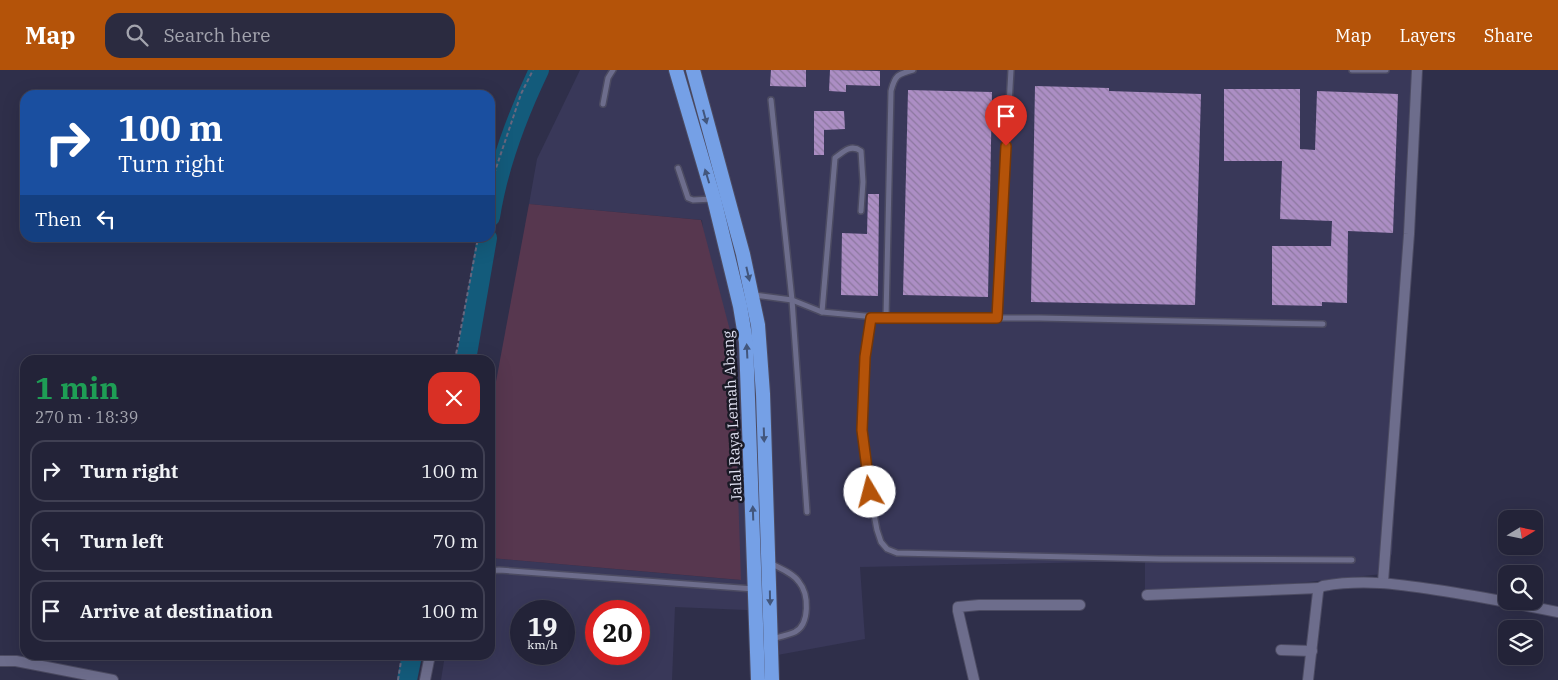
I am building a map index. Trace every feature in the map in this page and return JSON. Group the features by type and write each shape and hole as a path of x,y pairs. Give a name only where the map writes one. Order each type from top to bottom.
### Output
{"highway":[{"name":"Jalal Raya Lemah Abang","path":"676,70 714,199 740,306 746,342 758,680"},
{"name":"Jalal Raya Lemah Abang","path":"693,70 743,254 753,294 758,325 769,563 772,680"}],"street":[{"path":"1383,582 1407,263 1417,70"},
{"path":"1147,595 1320,588 1356,582 1383,582 1487,598 1558,612"},
{"path":"1308,680 1320,588"},
{"path":"974,680 958,611 959,607 979,605 1080,606"},
{"path":"1281,650 1312,651"},
{"path":"425,680 429,660"},
{"path":"0,661 16,661 114,680"}],"lane":[{"path":"603,104 608,78 613,70"},
{"path":"886,318 891,91 894,81 899,74 913,70"},
{"path":"997,318 1011,70"},
{"path":"1352,70 1386,70"},
{"path":"771,100 792,300 807,512"},
{"path":"822,312 835,158 846,149 857,148 861,151 861,211"},
{"path":"678,168 688,198 694,200 714,199"},
{"path":"753,294 792,300 822,312 871,318 997,318 1323,324"},
{"path":"871,318 865,357 862,430 873,512 881,542 887,549 907,554 1151,559 1352,560"},
{"path":"769,563 793,576 799,582 804,591 806,605 805,618 802,626 796,632 771,639"},
{"path":"495,570 756,589"}],"path":[{"path":"495,171 521,94 533,70"},
{"path":"456,355 477,242"},
{"path":"398,680 401,660"}],"shaded area":[{"path":"580,70 1415,70 1415,135 1392,554 1382,574 1261,587 1145,592 1145,561 860,567 865,639 772,656 770,611 675,607 672,680 441,680 444,660 495,660 495,558 740,580 702,220 529,204 537,159"},
{"path":"529,204 701,220 733,342 741,580 495,558 495,387"}],"building":[{"path":"771,70 806,70 806,87 770,86"},
{"path":"830,70 880,71 880,86 846,85 846,92 829,91"},
{"path":"1035,86 1109,88 1109,91 1201,94 1195,305 1031,302"},
{"path":"1224,89 1300,89 1300,149 1315,150 1317,91 1398,94 1393,233 1348,231 1347,303 1322,302 1322,306 1272,305 1272,246 1331,246 1332,221 1280,219 1282,161 1224,161"},
{"path":"908,90 992,92 988,297 903,295"},
{"path":"814,111 844,111 845,129 824,130 824,155 814,155"},
{"path":"868,194 879,194 878,296 841,295 842,233 867,234"}],"waterway":[{"path":"495,193 509,142 539,70"},
{"path":"467,355 486,242"},
{"path":"407,680 411,660"}],"route":[{"path":"870,492 862,430 865,357 871,318 997,318 1006,146"}]}
